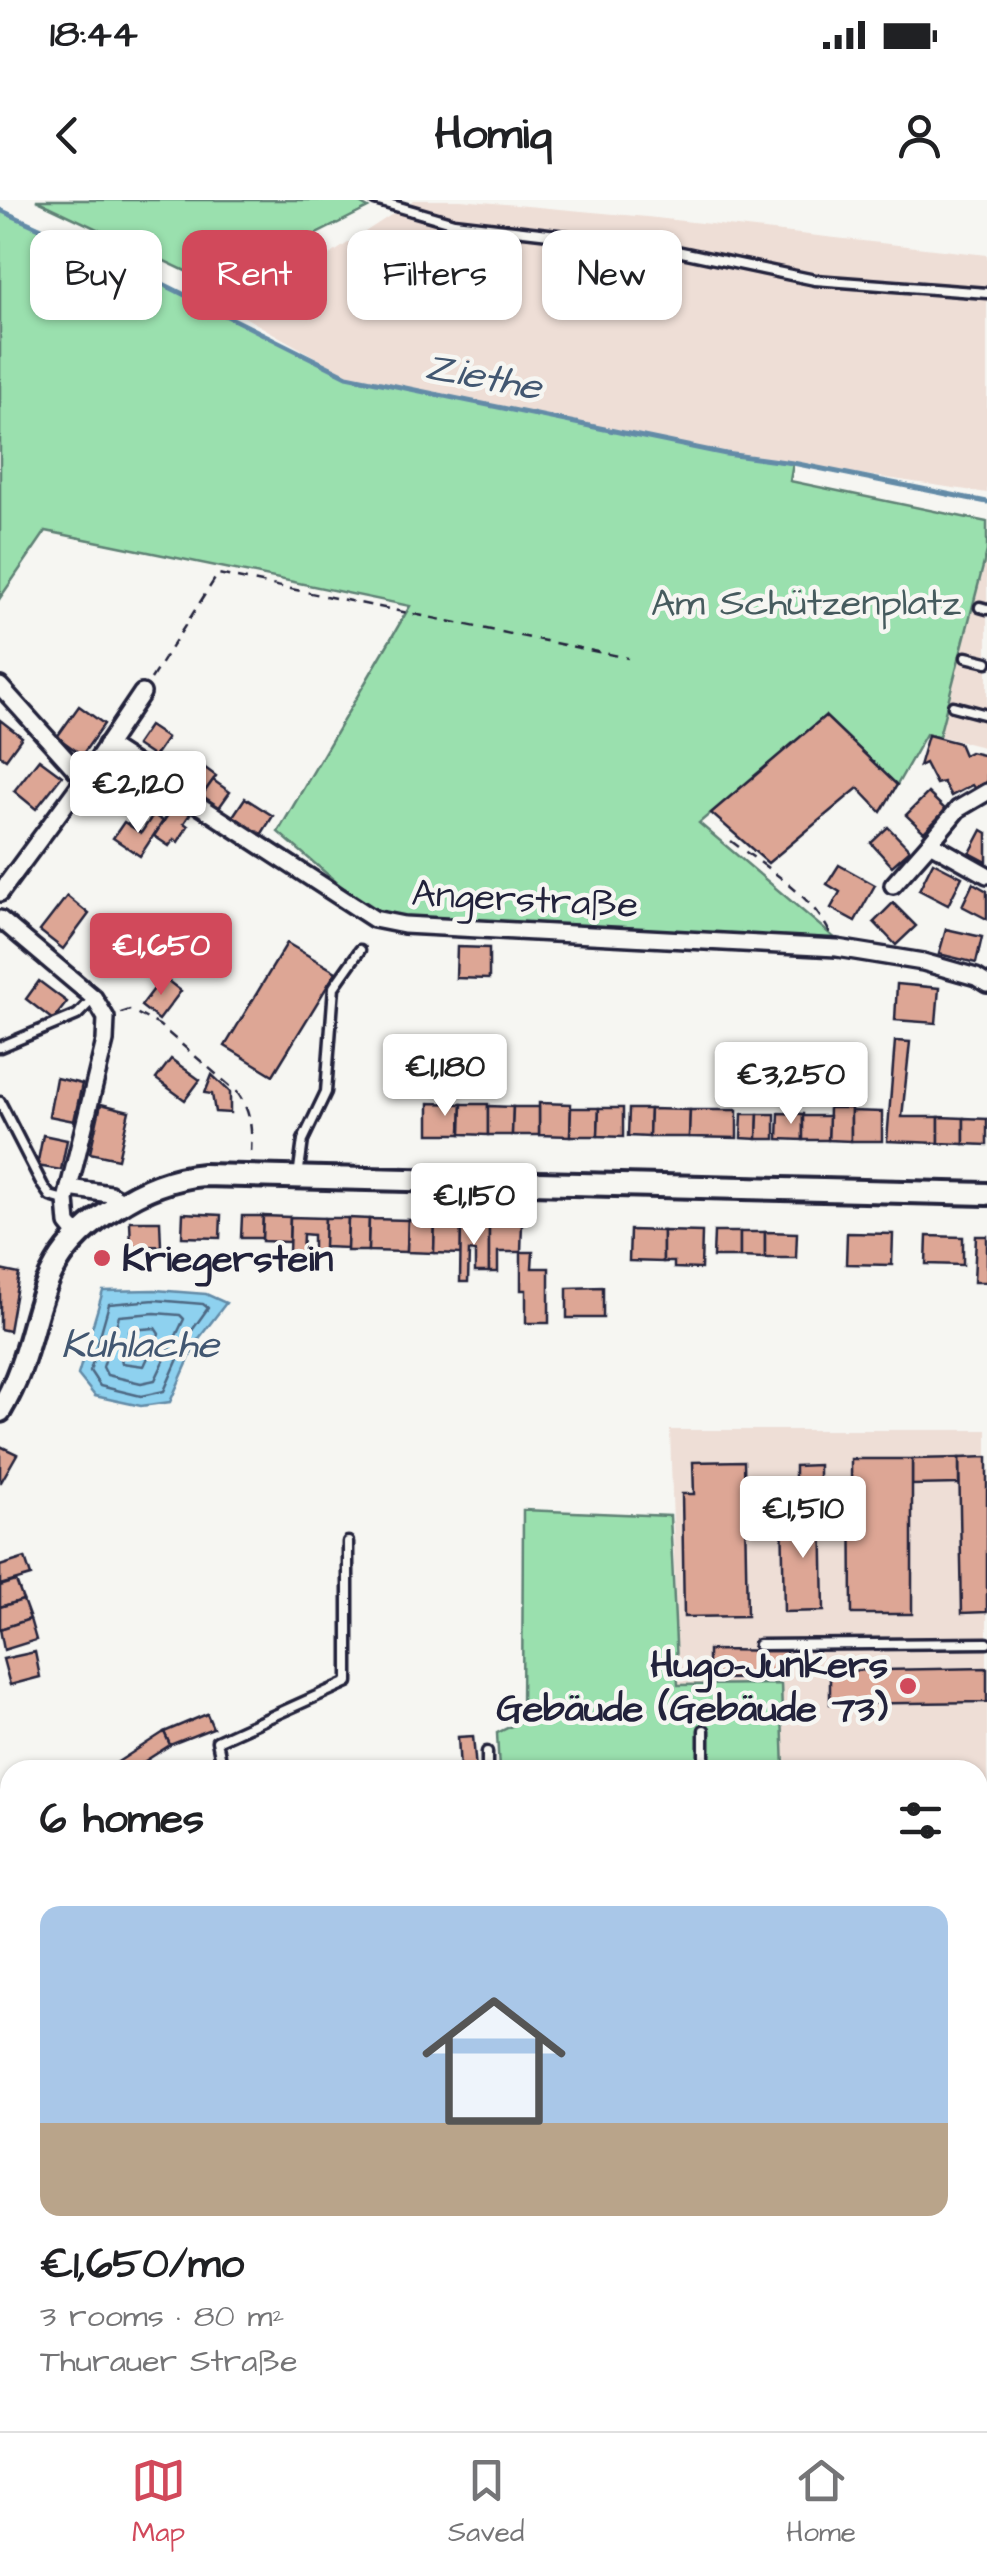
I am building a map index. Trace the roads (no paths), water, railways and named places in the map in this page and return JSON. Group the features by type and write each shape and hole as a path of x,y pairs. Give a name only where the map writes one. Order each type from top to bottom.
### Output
{"main road":[{"path":"0,1411 22,1363 55,1263 77,1235 122,1202 175,1179 202,1175 987,1194"}],"street":[{"path":"0,686 84,779"},
{"path":"0,893 142,693"},
{"name":"Angerstraße","path":"106,745 374,919 404,926 837,948 923,962 976,977 987,984"},
{"path":"893,885 958,809 987,792"},
{"path":"930,843 987,874"},
{"path":"0,919 94,998 106,1018 105,1041 67,1194 68,1224 77,1235"},
{"path":"67,1194 110,1194 122,1202"}],"lane":[{"path":"375,200 454,223 653,246 816,280 987,293"},
{"path":"966,657 987,662"},
{"path":"952,706 987,715"},
{"path":"298,1177 303,1140 326,1092 334,987 360,950"},
{"path":"0,1046 77,1015 94,998"},
{"path":"0,1102 50,1196 67,1194"},
{"path":"220,1760 217,1741 348,1682 348,1542"},
{"path":"759,1645 987,1643"},
{"path":"704,1730 704,1760"},
{"path":"486,1752 486,1760"}],"water":[{"name":"Kuhlache","path":"103,1291 206,1294 226,1303 197,1341 170,1402 141,1406 95,1396 78,1375"}],"waterway":[{"name":"Ziethe","path":"0,210 165,285 347,376 726,454 793,463 987,502"}],"place":[{"name":"Kriegerstein","path":"102,1258"},
{"name":"Hugo-Junkers Gebäude (Gebäude 73)","path":"908,1686"}],"park label":[{"name":"Am Schützenplatz","path":"806,602"}]}
